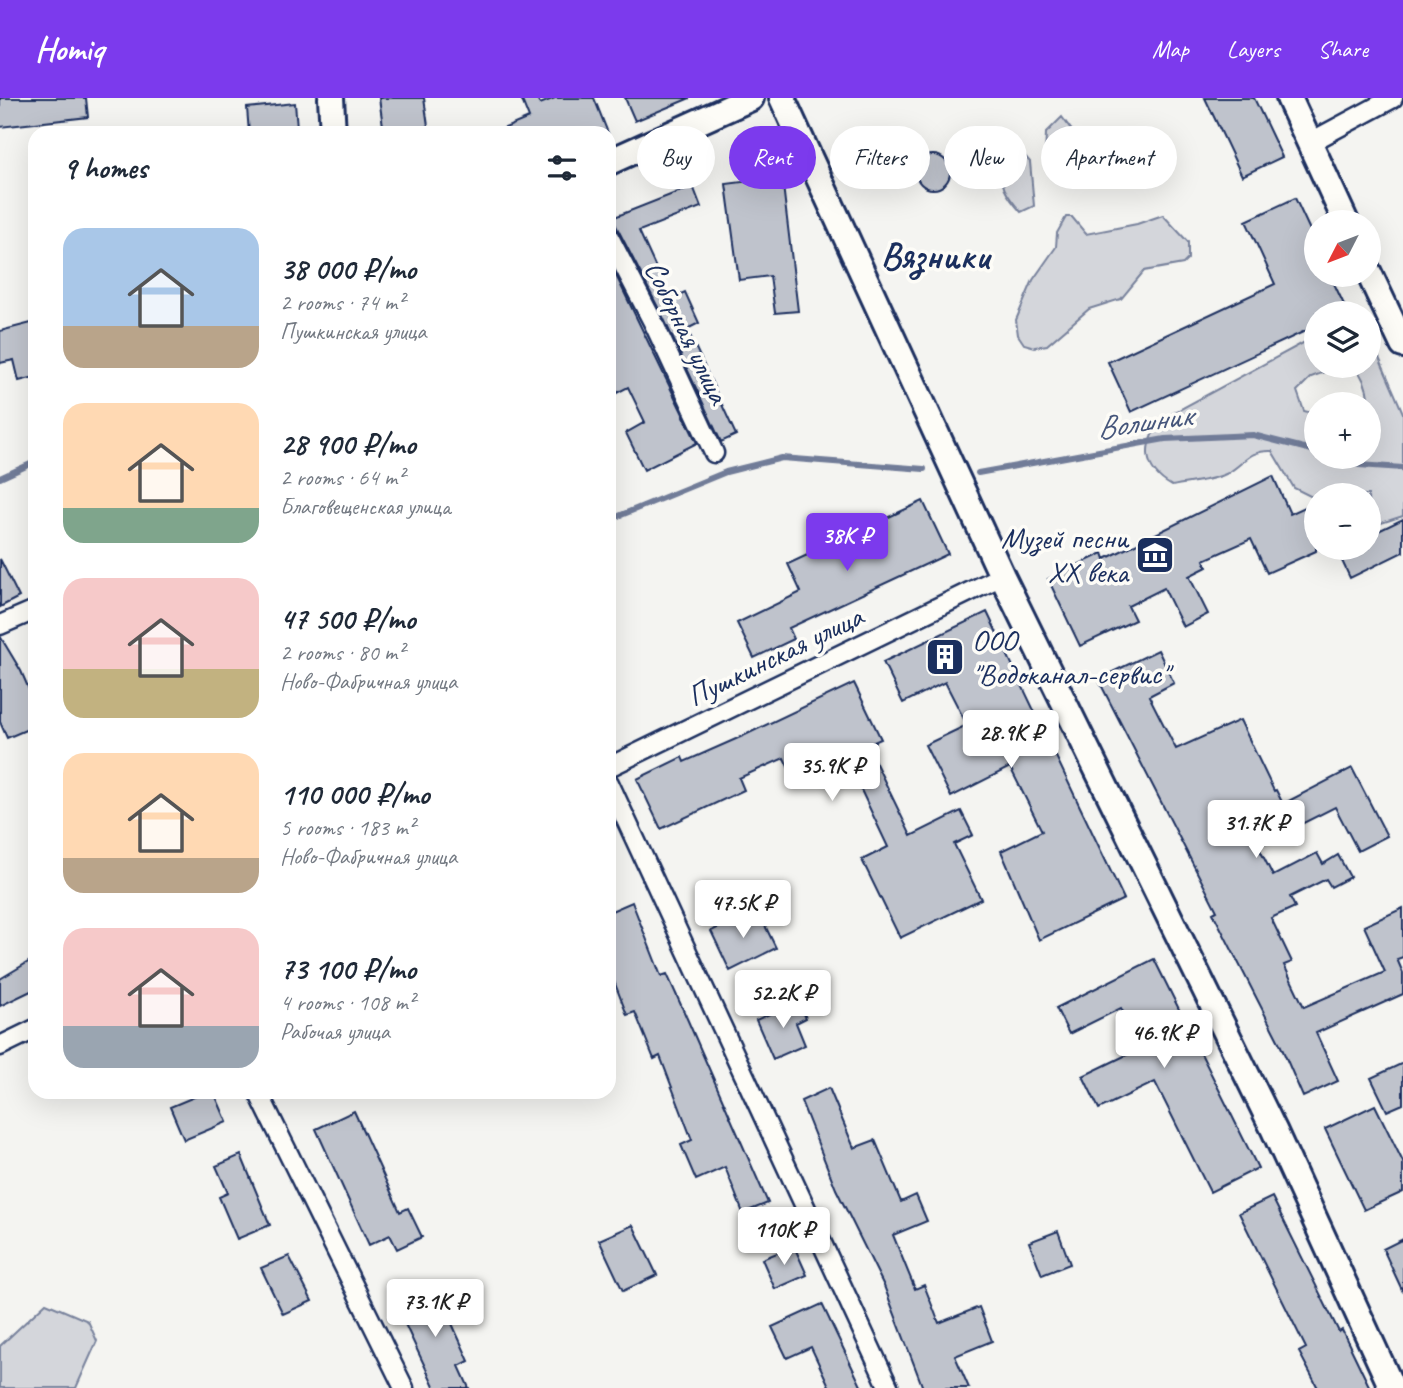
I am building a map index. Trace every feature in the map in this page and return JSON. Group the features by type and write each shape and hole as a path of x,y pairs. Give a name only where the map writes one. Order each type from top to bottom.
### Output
{"main road":[{"path":"331,98 333,126"},
{"path":"616,159 751,98"},
{"path":"782,98 1002,576 1274,1130 1392,1388"},
{"path":"1289,98 1340,210"},
{"path":"1376,287 1403,345"}],"street":[{"path":"1309,143 1393,98"},
{"name":"Соборная улица","path":"616,250 714,453"},
{"name":"Пушкинская улица","path":"616,764 1002,576"},
{"path":"0,625 28,614"},
{"path":"616,798 889,1388"},
{"path":"0,1046 28,1032"},
{"path":"261,1099 404,1388"}],"shaded area":[{"path":"1062,117 1069,126 1053,126"},
{"path":"1027,158 1030,162 1034,206 1021,212 1004,189 1027,189"},
{"path":"1163,215 1188,242 1188,259 1183,264 1144,271 1121,299 1089,309 1047,345 1035,347 1024,344 1018,335 1016,320 1033,280 1056,247 1057,233 1066,217 1072,217 1086,234 1137,224"},
{"path":"1304,342 1304,378 1310,378 1297,391 1304,411 1304,469 1381,469 1381,392 1367,392 1363,378 1381,378 1381,362 1403,413 1403,516 1381,523 1381,483 1304,483 1304,493 1294,488 1272,451 1252,455 1222,476 1172,486 1155,472 1150,464 1149,446 1164,418"},
{"path":"46,1303 88,1321 97,1341 76,1388 0,1388 0,1346"}],"building":[{"path":"0,98 86,98 88,117 0,127"},
{"path":"379,98 424,98 428,126 383,126"},
{"path":"521,98 537,98 540,104 555,98 594,98 605,126 510,126 529,118"},
{"path":"625,98 690,98 635,121"},
{"path":"1205,98 1254,98 1282,157 1242,176"},
{"path":"295,103 297,126 248,126 247,108"},
{"path":"930,156 944,159 944,185 930,188"},
{"path":"726,184 729,184 729,189 783,189 798,311 775,313 770,276 739,280"},
{"path":"685,189 694,189 701,207 639,231 670,299 685,292 699,323 687,329 736,435 721,442 663,317 616,226 616,216"},
{"path":"1295,198 1304,217 1304,287 1336,287 1342,301 1304,301 1304,332 1131,412 1108,362 1275,284 1246,221"},
{"path":"616,275 697,443 644,470 626,433 645,422 628,387 616,393"},
{"path":"28,324 28,379 19,381 14,360 0,363 0,331"},
{"path":"1273,476 1290,514 1304,507 1304,556 1267,573 1251,539 1204,560 1207,567 1189,576 1208,614 1183,627 1164,588 1128,606 1135,620 1080,646 1048,579 1103,553 1105,559"},
{"path":"923,501 948,554 789,628 794,639 754,658 737,623 801,592 788,564"},
{"path":"1403,519 1403,552 1350,578 1342,560 1381,560 1381,530"},
{"path":"0,559 19,597 0,607"},
{"path":"987,612 1124,899 1039,940 1001,851 1042,831 1010,767 951,797 925,745 967,725 945,682 903,703 883,662"},
{"path":"0,636 28,687 28,729 7,738 0,722"},
{"path":"1158,650 1174,683 1149,696 1176,749 1240,720 1283,804 1352,768 1387,836 1358,851 1335,807 1258,846 1273,876 1317,853 1323,864 1338,855 1350,877 1331,887 1326,879 1290,897 1295,907 1271,918 1292,962 1284,965 1304,1007 1385,972 1364,926 1403,908 1403,957 1397,959 1403,973 1403,994 1316,1033 1338,1081 1303,1097 1280,1044 1213,913 1217,911 1098,679"},
{"path":"854,683 881,739 867,745 911,836 961,811 973,835 954,844 981,899 900,938 862,860 888,847 844,754 792,775 784,758 739,778 744,790 661,829 637,779 682,757 684,762"},
{"path":"632,902 661,976 667,974 768,1203 743,1213 725,1167 696,1180 681,1145 692,1140 660,1056 654,1059 635,1012 627,1015 616,986 616,909"},
{"path":"757,909 776,948 730,971 711,931"},
{"path":"1154,959 1258,1168 1210,1192 1155,1082 1099,1109 1083,1076 1141,1048 1121,1008 1069,1034 1056,1008"},
{"path":"28,962 28,992 0,1006 0,979"},
{"path":"798,1001 806,1018 796,1023 805,1045 773,1059 756,1020"},
{"path":"1403,1063 1403,1104 1387,1111 1371,1078"},
{"path":"829,1088 854,1148 875,1140 901,1202 916,1195 927,1221 893,1235 915,1289 924,1285 939,1323 979,1307 992,1341 955,1356 969,1388 923,1388 884,1286 836,1189 801,1101"},
{"path":"189,1099 217,1099 227,1122 184,1140 170,1107"},
{"path":"1375,1105 1403,1162 1403,1192 1364,1210 1325,1129"},
{"path":"354,1111 400,1212 408,1208 422,1237 397,1249 390,1235 369,1245 316,1129"},
{"path":"241,1155 270,1225 237,1239 219,1197 228,1193 216,1166"},
{"path":"1272,1197 1370,1388 1318,1388 1299,1352 1306,1348 1239,1213"},
{"path":"633,1225 657,1275 623,1291 599,1240"},
{"path":"1058,1231 1070,1264 1042,1275 1029,1242"},
{"path":"1403,1239 1403,1292 1383,1249"},
{"path":"794,1246 807,1275 775,1289 762,1259"},
{"path":"289,1256 312,1301 283,1314 261,1268"},
{"path":"435,1286 469,1361 459,1366 469,1388 435,1388 396,1305"},
{"path":"822,1304 862,1388 830,1388 811,1347 787,1358 772,1327"}],"waterway":[{"name":"Волшник","path":"978,473 1165,439 1253,435 1304,448"},
{"name":"Волшник","path":"616,517 726,472 782,458 924,469"},
{"name":"Волшник","path":"0,478 28,465"},
{"name":"Волшник","path":"1381,466 1403,468"}],"place":[{"name":"Музей песни XX века","path":"1155,555"},
{"name":"ООО \"Водоканал-сервис\"","path":"945,657"}],"district":[{"name":"Вязники","path":"935,255"}]}
